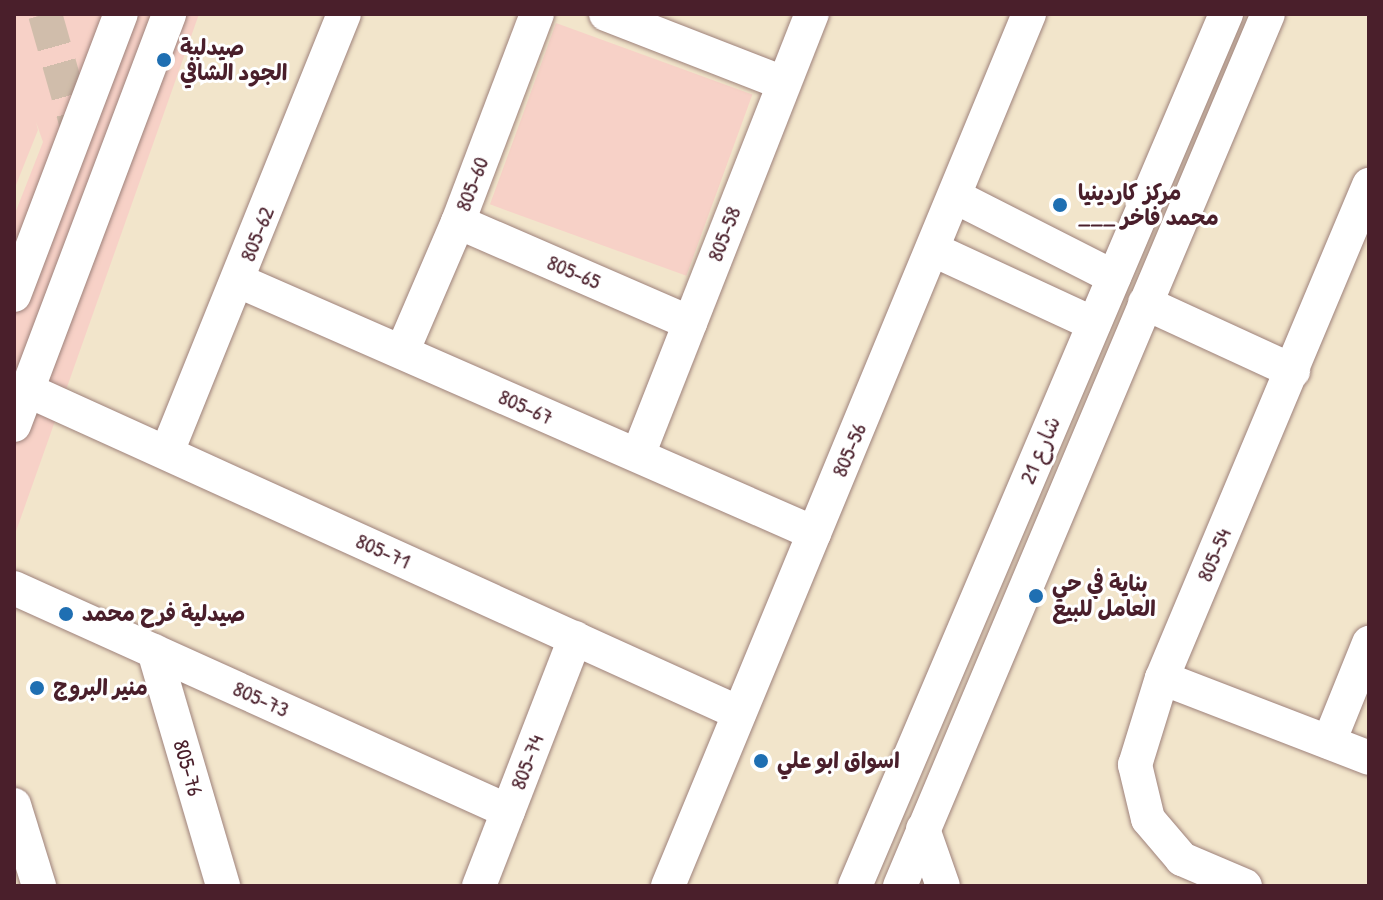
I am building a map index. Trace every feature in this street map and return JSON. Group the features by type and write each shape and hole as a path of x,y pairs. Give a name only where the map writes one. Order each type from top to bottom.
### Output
{"street":[{"path":"14,295 121,14"},
{"path":"14,425 169,14"},
{"name":"805-62","path":"167,452 239,281 344,14"},
{"name":"805-60","path":"402,352 458,222 537,14"},
{"path":"606,14 783,83"},
{"name":"805-58","path":"638,455 812,14"},
{"name":"805-56","path":"668,886 956,197 1029,14"},
{"name":"شارع 21","path":"855,886 1226,14"},
{"name":"شارع 21","path":"900,886 1268,14"},
{"name":"805-54","path":"1245,886 1182,859 1148,819 1135,765 1162,678 1369,185"},
{"path":"956,197 1114,277"},
{"name":"805-65","path":"458,222 690,323"},
{"path":"934,250 1094,324"},
{"name":"805-67","path":"239,281 814,533"},
{"path":"1145,303 1293,371"},
{"name":"805-71","path":"27,390 739,713"},
{"name":"805-73","path":"14,588 508,811"},
{"name":"805-74","path":"479,886 575,638"},
{"path":"1329,742 1369,643"},
{"name":"805-76","path":"154,651 223,886"},
{"path":"1162,678 1369,758"},
{"path":"934,700 969,720"},
{"path":"14,805 39,886"},
{"path":"923,829 943,886"}],"shaded area":[{"path":"14,14 199,14 14,537 14,216 43,142 36,122 38,130 14,190"},
{"path":"556,23 752,94 686,276 490,204"}],"tunnel":[{"path":"45,14 78,130"}],"place":[{"name":"صيدلية الجود الشافي","path":"164,60"},
{"name":"مركز كاردينيا ___ محمد فاخر","path":"1060,205"},
{"name":"بناية في حي العامل للبيع","path":"1036,596"},
{"name":"صيدلية فرح محمد","path":"66,614"},
{"name":"منير البروج","path":"37,688"},
{"name":"اسواق ابو علي","path":"761,761"}]}
